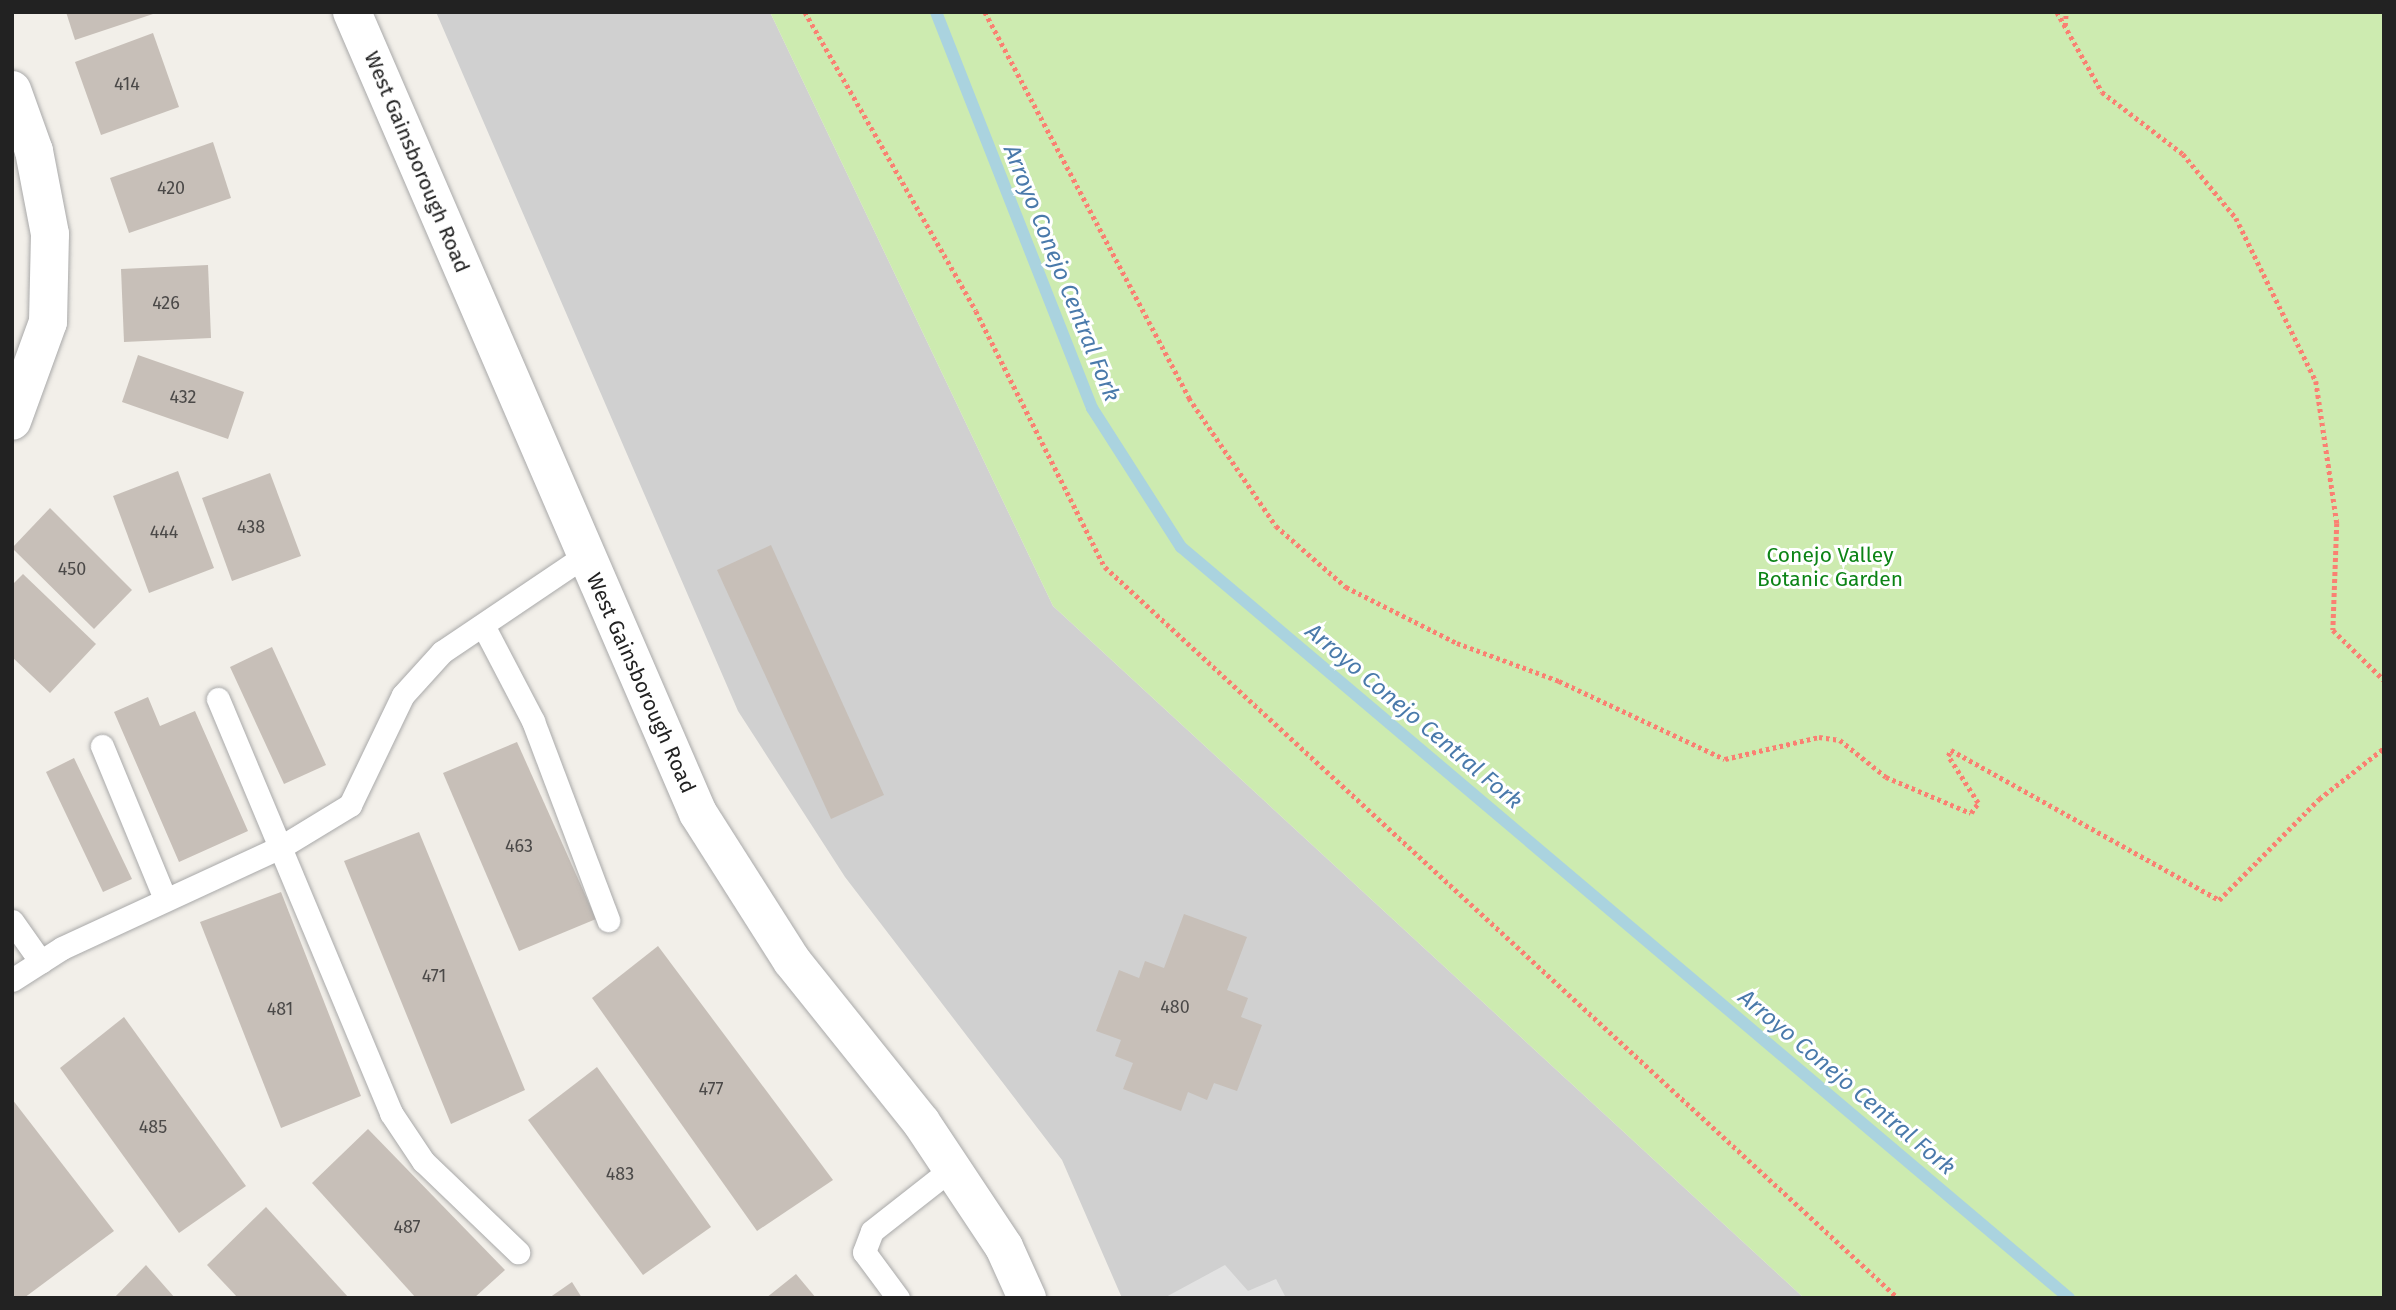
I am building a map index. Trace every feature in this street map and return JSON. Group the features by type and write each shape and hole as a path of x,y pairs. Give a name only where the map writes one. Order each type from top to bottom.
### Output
{"street":[{"name":"West Gainsborough Road","path":"352,12 698,813 740,887 951,1168 1004,1247 1027,1298"},
{"path":"12,90 34,151 50,234 48,321 12,421"}],"lane":[{"path":"12,980 41,962 165,899 281,847 350,805 403,695 442,652 485,629 586,555"},
{"path":"485,629 533,721 608,920"},
{"path":"218,699 391,1112 423,1161 518,1252"},
{"path":"102,746 165,899"},
{"path":"12,921 41,962"},
{"path":"898,1298 864,1252 872,1231 951,1168"}],"path":[{"path":"804,12 976,311 1105,567 1898,1298"},
{"path":"985,12 1189,398 1276,526 1346,587 1457,643 1559,681 1725,759 1819,737 1840,740 1886,777 1971,813 1978,803 1948,756 1951,750 2219,900 2300,816 2384,748"},
{"path":"2057,12 2102,92 2183,154 2236,218 2316,381 2337,523 2333,630 2384,680"},
{"path":"2065,27 2066,12"}],"shaded area":[{"path":"436,12 770,12 1053,606 1804,1298 1122,1298 1062,1160 845,877 738,711"},
{"path":"1225,1265 1248,1291 1276,1279 1286,1298 1164,1298"}],"green space":[{"name":"Conejo Valley Botanic Garden","path":"770,12 2384,12 2384,1298 1804,1298 1053,606"}],"building":[{"path":"66,12 155,12 156,13 75,40"},
{"path":"153,33 179,107 101,135 75,62"},
{"path":"213,142 231,198 129,233 110,178"},
{"path":"208,265 211,338 124,342 121,269"},
{"path":"138,355 244,392 228,439 122,402"},
{"path":"178,471 214,568 149,593 113,496"},
{"path":"270,473 301,556 232,581 202,498"},
{"path":"50,508 132,590 94,629 12,548"},
{"path":"771,545 884,795 831,819 717,570"},
{"path":"23,574 96,644 50,693 12,657 12,585"},
{"path":"272,647 326,765 284,784 230,667"},
{"path":"148,697 160,726 195,711 248,831 179,862 114,712"},
{"path":"517,742 596,919 519,951 443,773"},
{"path":"74,758 132,879 103,892 46,772"},
{"path":"419,832 525,1090 451,1124 344,861"},
{"path":"281,892 361,1096 281,1128 200,922"},
{"path":"1184,914 1247,937 1227,990 1248,998 1241,1017 1262,1025 1237,1091 1214,1083 1207,1100 1188,1092 1181,1111 1123,1089 1133,1063 1115,1056 1121,1040 1096,1031 1119,970 1139,978 1145,961 1164,968"},
{"path":"658,946 833,1180 757,1231 592,998"},
{"path":"124,1017 246,1186 179,1233 60,1068"},
{"path":"597,1067 711,1227 643,1275 528,1120"},
{"path":"12,1099 114,1231 24,1298 12,1298"},
{"path":"368,1129 505,1270 474,1298 416,1298 312,1183"},
{"path":"266,1207 349,1298 238,1298 207,1265"},
{"path":"146,1265 175,1298 114,1298"},
{"path":"796,1274 816,1298 766,1298"},
{"path":"572,1282 582,1298 549,1298"}],"waterway":[{"name":"Arroyo Conejo Central Fork","path":"936,12 1092,408 1181,547 2069,1298"}]}
